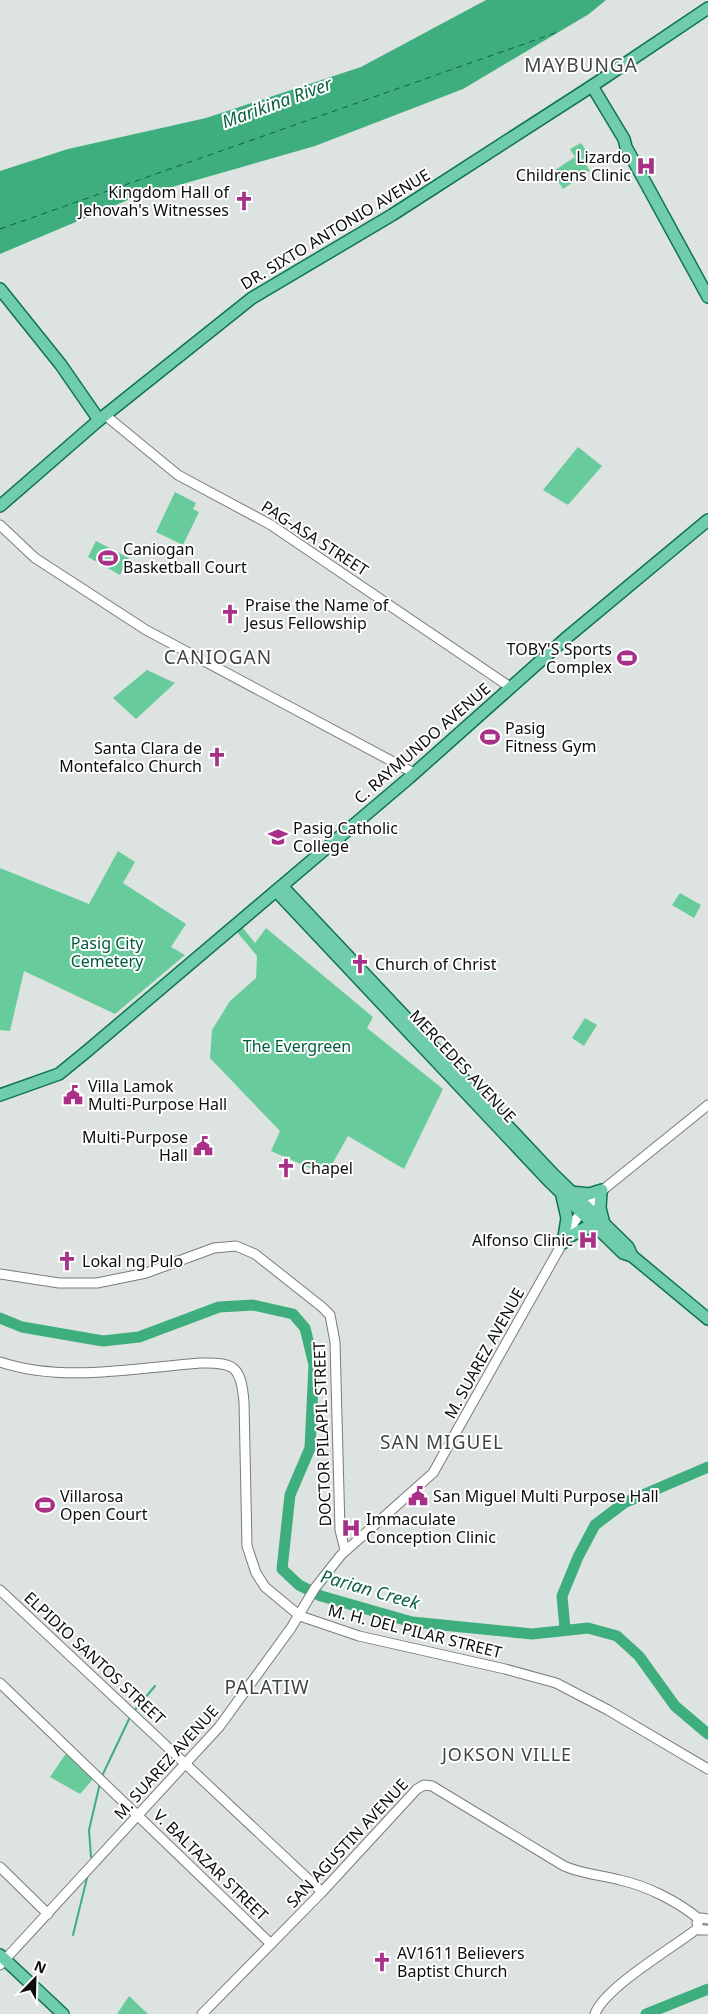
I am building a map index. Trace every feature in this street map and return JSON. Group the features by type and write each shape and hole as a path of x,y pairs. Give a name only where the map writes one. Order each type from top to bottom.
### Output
{"main road":[{"name":"DR. SIXTO ANTONIO AVENUE","path":"0,506 102,418 252,298 392,215 589,88 708,8"},
{"path":"589,88 617,143 626,148 708,297"},
{"path":"0,289 102,418"},
{"name":"C. RAYMUNDO AVENUE","path":"0,1095 59,1074 414,774 510,687 708,520"},
{"name":"MERCEDES AVENUE","path":"279,888 566,1193 602,1227 628,1247 632,1256 708,1319"},
{"name":"C. RAYMUNDO AVENUE","path":"0,1091 45,1074 83,1049 88,1049"},
{"path":"602,1191 600,1208 602,1227 585,1228 564,1241 567,1218 566,1193 589,1194 602,1191"},
{"path":"2,1960 63,2014"}],"street":[{"name":"PAG-ASA STREET","path":"102,418 178,475 270,525 510,687"},
{"path":"0,525 35,558 146,630 414,774"},
{"name":"M. SUAREZ AVENUE","path":"2,1960 48,1914 219,1727 300,1616 313,1592 345,1550 433,1473 564,1241 584,1210 602,1191 708,1105"},
{"name":"DOCTOR PILAPIL STREET","path":"0,1274 59,1283 96,1283 146,1273 214,1248 236,1246 254,1254 296,1286 330,1315 335,1342 340,1530 345,1550"},
{"name":"M. H. DEL PILAR STREET","path":"0,1362 36,1372 62,1374 219,1363 226,1364 237,1370 243,1384 247,1546 256,1573 265,1587 300,1616 339,1631 505,1668 556,1683 608,1710 708,1769"},
{"name":"ELPIDIO SANTOS STREET","path":"0,1590 322,1892"},
{"name":"V. BALTAZAR STREET","path":"0,1683 271,1944"},
{"name":"SAN AGUSTIN AVENUE","path":"202,2014 322,1892 417,1789 428,1785 564,1866 581,1872 630,1883 676,1903 702,1922"},
{"path":"0,1867 48,1914"},
{"path":"702,1922 702,1931 708,1930"},
{"path":"595,2014 605,1999 621,1985 702,1922"}],"green space":[{"path":"581,143 591,158 584,162 590,171 563,189 552,172 575,157 570,149"},
{"path":"578,447 602,466 568,505 543,490"},
{"path":"175,492 196,503 193,509 199,512 183,545 156,532"},
{"name":"Caniogan Basketball Court","path":"96,541 129,558 120,575 88,557"},
{"path":"147,670 175,683 136,719 113,698"},
{"name":"Pasig City Cemetery","path":"118,851 135,862 123,883 186,924 171,947 185,955 115,1014 24,971 10,1031 0,1030 0,868 89,904"},
{"path":"680,893 701,905 694,918 672,905"},
{"name":"The Evergreen","path":"242,927 255,943 266,928 373,1017 367,1028 443,1089 404,1169 348,1136 326,1175 271,1151 280,1131 210,1058 212,1030 230,1001 256,978 257,956 237,932"},
{"path":"585,1018 597,1025 584,1046 572,1038"},
{"path":"67,1752 94,1778 80,1794 50,1777"},
{"path":"129,1996 148,2014 117,2014"}],"water":[{"name":"Marikina River","path":"486,0 606,0 589,14 463,89 315,146 130,199 0,254 0,171 68,149 206,118 361,67"}],"waterway":[{"name":"Parian Creek","path":"0,1318 22,1327 103,1341 139,1337 219,1307 253,1305 293,1314 305,1328 314,1365 310,1448 290,1495 282,1569 299,1585 321,1596 412,1622 532,1634 588,1628 617,1636 639,1656 675,1706 708,1734"},
{"path":"565,1629 562,1596 578,1557 595,1525 624,1503 708,1467"},
{"path":"134,1711 155,1686"},
{"path":"102,1776 130,1717"},
{"path":"91,1857 89,1830 100,1783"},
{"path":"73,1935 87,1878"},
{"name":"Parian Creek","path":"646,2014 708,1989"}],"ferry route":[{"path":"0,229 558,32"}],"place":[{"name":"Lizardo Childrens Clinic","path":"646,166"},
{"name":"Kingdom Hall of Jehovah's Witnesses","path":"244,201"},
{"name":"Caniogan Basketball Court","path":"108,558"},
{"name":"Praise the Name of Jesus Fellowship","path":"230,614"},
{"name":"TOBY'S Sports Complex","path":"627,658"},
{"name":"Pasig Fitness Gym","path":"490,737"},
{"name":"Santa Clara de Montefalco Church","path":"217,757"},
{"name":"Pasig Catholic College","path":"278,837"},
{"name":"Church of Christ","path":"360,964"},
{"name":"Villa Lamok Multi-Purpose Hall","path":"73,1095"},
{"name":"Multi-Purpose Hall","path":"203,1146"},
{"name":"Chapel","path":"286,1168"},
{"name":"Alfonso Clinic","path":"588,1240"},
{"name":"Lokal ng Pulo","path":"67,1261"},
{"name":"San Miguel Multi Purpose Hall","path":"418,1496"},
{"name":"Villarosa Open Court","path":"45,1505"},
{"name":"Immaculate Conception Clinic","path":"351,1528"},
{"name":"AV1611 Believers Baptist Church","path":"382,1962"}],"district":[{"name":"MAYBUNGA","path":"581,65"},
{"name":"CANIOGAN","path":"218,657"},
{"name":"SAN MIGUEL","path":"442,1442"},
{"name":"PALATIW","path":"267,1687"},
{"name":"JOKSON VILLE","path":"507,1755"}]}
